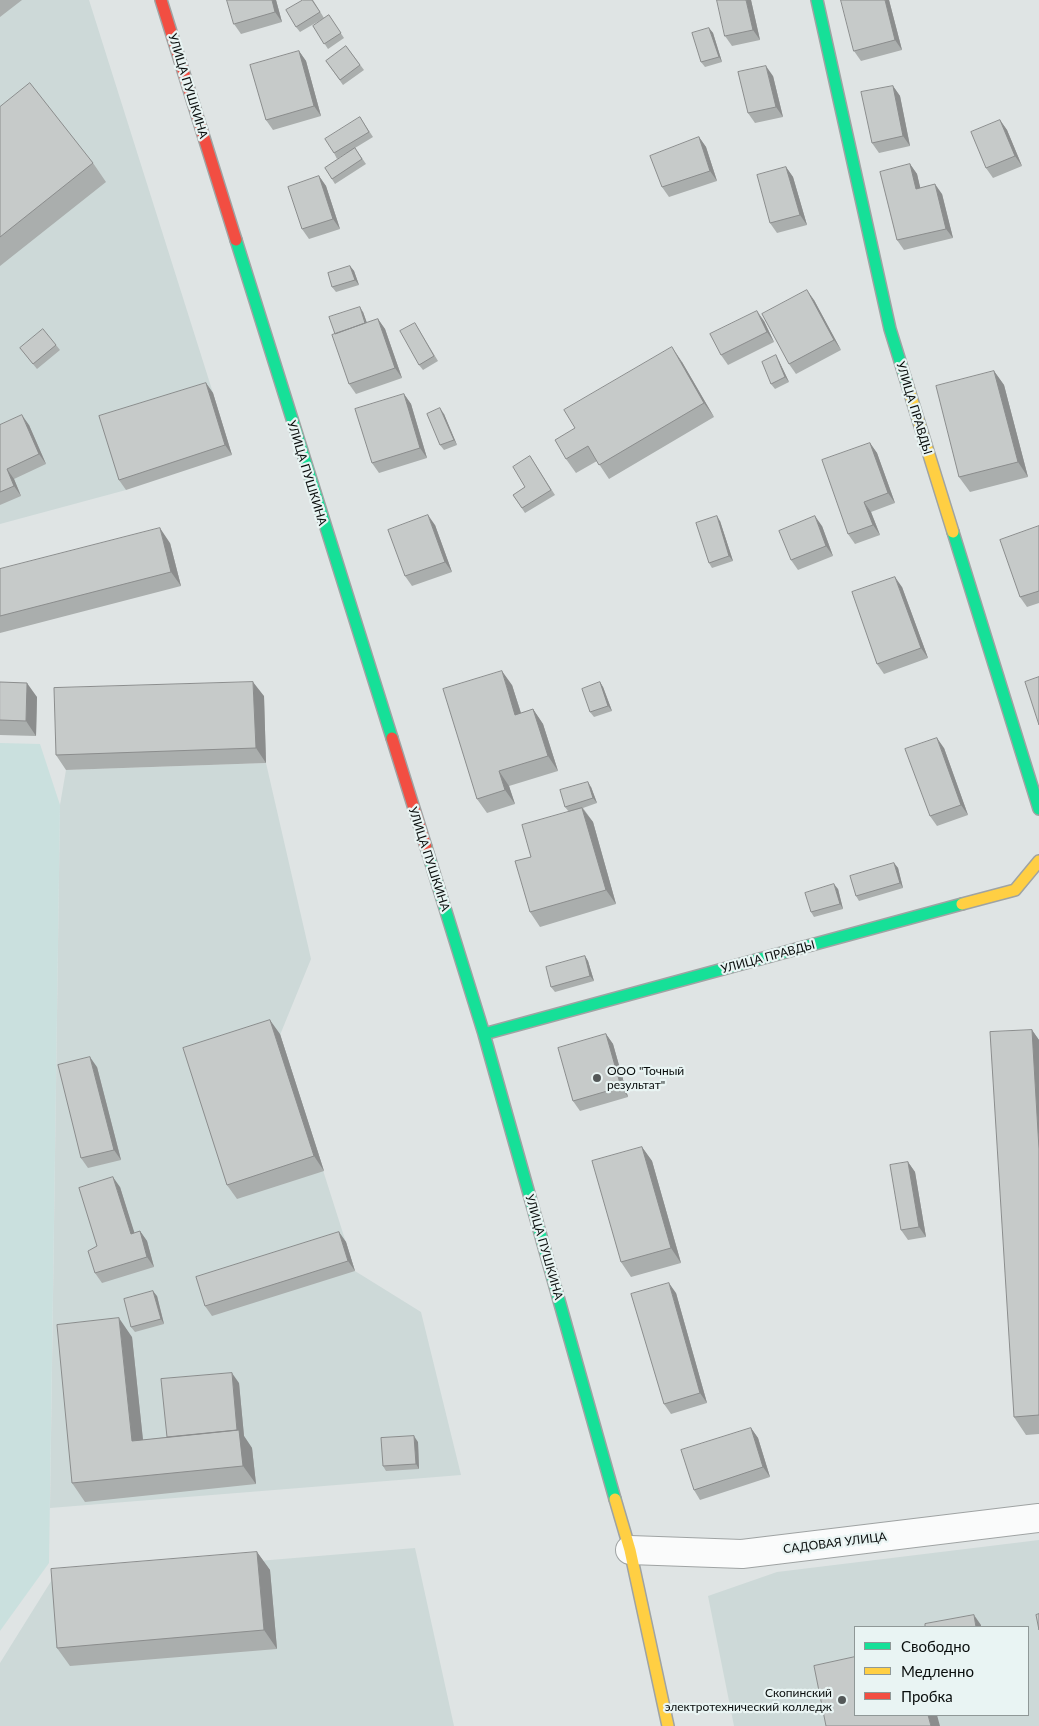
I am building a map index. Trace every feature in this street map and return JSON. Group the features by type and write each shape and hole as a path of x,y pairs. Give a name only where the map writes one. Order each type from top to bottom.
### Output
{"main road":[{"name":"УЛИЦА ПУШКИНА","path":"161,0 484,1034 630,1550 668,1726"},
{"name":"УЛИЦА ПРАВДЫ","path":"817,0 890,329 1039,809"},
{"name":"УЛИЦА ПРАВДЫ","path":"484,1034 1015,890 1039,861"}],"street":[{"name":"САДОВАЯ УЛИЦА","path":"630,1550 742,1554 1039,1518"}],"shaded area":[{"path":"0,0 89,0 213,393 106,426 126,490 0,524"},
{"path":"0,743 40,744 60,805 49,1563 0,1631"},
{"path":"266,763 311,959 280,1035 355,1271 421,1312 461,1475 50,1508 60,805 66,770"},
{"path":"1039,1540 1039,1726 734,1726 708,1596 777,1572"},
{"path":"415,1548 454,1726 0,1726 0,1663 53,1578"}],"building":[{"path":"227,0 272,0 275,12 234,24"},
{"path":"303,0 312,0 320,12 296,27 286,10"},
{"path":"717,0 746,0 753,30 725,36"},
{"path":"841,0 885,0 895,40 854,51"},
{"path":"329,15 341,33 324,44 313,26"},
{"path":"709,28 719,57 701,62 692,33"},
{"path":"346,46 360,65 340,80 326,61"},
{"path":"299,51 314,106 266,120 250,65"},
{"path":"766,66 776,107 748,113 738,72"},
{"path":"30,83 93,163 0,237 0,107"},
{"path":"893,86 903,136 872,143 861,92"},
{"path":"360,117 369,132 334,153 325,139"},
{"path":"1000,120 1015,156 986,168 971,132"},
{"path":"699,137 710,171 662,187 650,156"},
{"path":"355,148 362,159 332,179 325,168"},
{"path":"910,164 916,189 935,184 946,229 897,240 880,172"},
{"path":"786,167 800,215 770,223 757,175"},
{"path":"319,176 333,219 302,229 288,187"},
{"path":"350,266 355,280 332,287 328,273"},
{"path":"807,290 834,340 789,364 762,314"},
{"path":"360,307 365,323 335,334 329,317"},
{"path":"757,311 767,332 721,355 710,334"},
{"path":"378,319 395,368 349,384 332,335"},
{"path":"415,323 434,356 419,365 400,331"},
{"path":"43,329 56,345 33,364 20,348"},
{"path":"672,347 704,403 599,465 588,446 566,459 555,440 575,428 564,410"},
{"path":"776,355 785,377 771,384 762,362"},
{"path":"994,371 1018,462 959,477 936,386"},
{"path":"206,383 225,445 119,480 99,416"},
{"path":"404,394 420,448 372,463 355,409"},
{"path":"440,408 454,440 440,445 427,414"},
{"path":"22,415 39,454 7,469 14,486 0,492 0,425"},
{"path":"870,443 888,493 864,502 873,525 848,534 822,460"},
{"path":"530,456 551,490 522,508 513,495 525,487 513,467"},
{"path":"428,515 445,562 405,576 388,530"},
{"path":"717,516 729,556 709,563 696,523"},
{"path":"815,516 826,546 791,560 779,531"},
{"path":"1039,526 1039,591 1020,597 1000,540"},
{"path":"160,528 171,572 0,616 0,569"},
{"path":"895,577 921,648 877,664 852,592"},
{"path":"502,671 515,715 533,709 548,756 499,771 505,790 477,799 443,689"},
{"path":"1039,677 1039,725 1025,682"},
{"path":"0,682 27,683 26,721 0,720"},
{"path":"253,682 256,748 56,755 54,688"},
{"path":"600,682 608,706 590,712 582,689"},
{"path":"937,738 961,805 930,816 905,749"},
{"path":"588,782 593,798 565,807 560,790"},
{"path":"582,808 606,890 530,912 515,861 531,857 522,825"},
{"path":"894,863 900,883 856,896 850,876"},
{"path":"834,884 840,904 811,912 805,893"},
{"path":"585,956 590,976 551,987 546,967"},
{"path":"270,1020 314,1156 227,1185 183,1048"},
{"path":"1032,1030 1039,1149 1039,1415 1014,1417 990,1032"},
{"name":"ООО \"Точный результат\"","path":"606,1034 621,1087 573,1101 558,1048"},
{"path":"90,1057 114,1150 81,1158 58,1065"},
{"path":"642,1147 671,1248 621,1262 592,1161"},
{"path":"908,1162 919,1227 901,1230 890,1165"},
{"path":"113,1177 131,1234 140,1231 147,1257 95,1273 88,1251 97,1246 79,1188"},
{"path":"339,1232 348,1261 205,1306 196,1277"},
{"path":"669,1283 700,1393 664,1404 631,1294"},
{"path":"153,1291 161,1319 131,1327 124,1299"},
{"path":"119,1318 132,1441 239,1430 243,1466 72,1483 57,1325"},
{"path":"232,1373 237,1430 167,1437 161,1379"},
{"path":"751,1428 763,1467 694,1490 681,1450"},
{"path":"414,1436 416,1464 383,1466 381,1438"},
{"path":"257,1552 264,1630 57,1648 51,1569"},
{"path":"1039,1614 1039,1630 1036,1615"},
{"path":"974,1615 976,1626 925,1626 925,1624"},
{"name":"Скопинский электротехнический колледж","path":"854,1657 854,1716 928,1716 931,1726 826,1726 814,1666"}],"traffic: fast":[{"path":"817,0 890,329 908,387"},
{"path":"236,240 392,738"},
{"path":"953,532 1039,809"},
{"path":"426,847 484,1034 615,1499"},
{"path":"484,1034 962,904"}],"traffic: slow":[{"path":"908,387 953,532"},
{"path":"962,904 1015,890 1039,861"},
{"path":"615,1499 630,1550 668,1726"}],"traffic: jam":[{"path":"161,0 236,240"},
{"path":"392,738 426,847"}],"place":[{"name":"ООО \"Точный результат\"","path":"597,1078"},
{"name":"Скопинский электротехнический колледж","path":"842,1700"}]}
